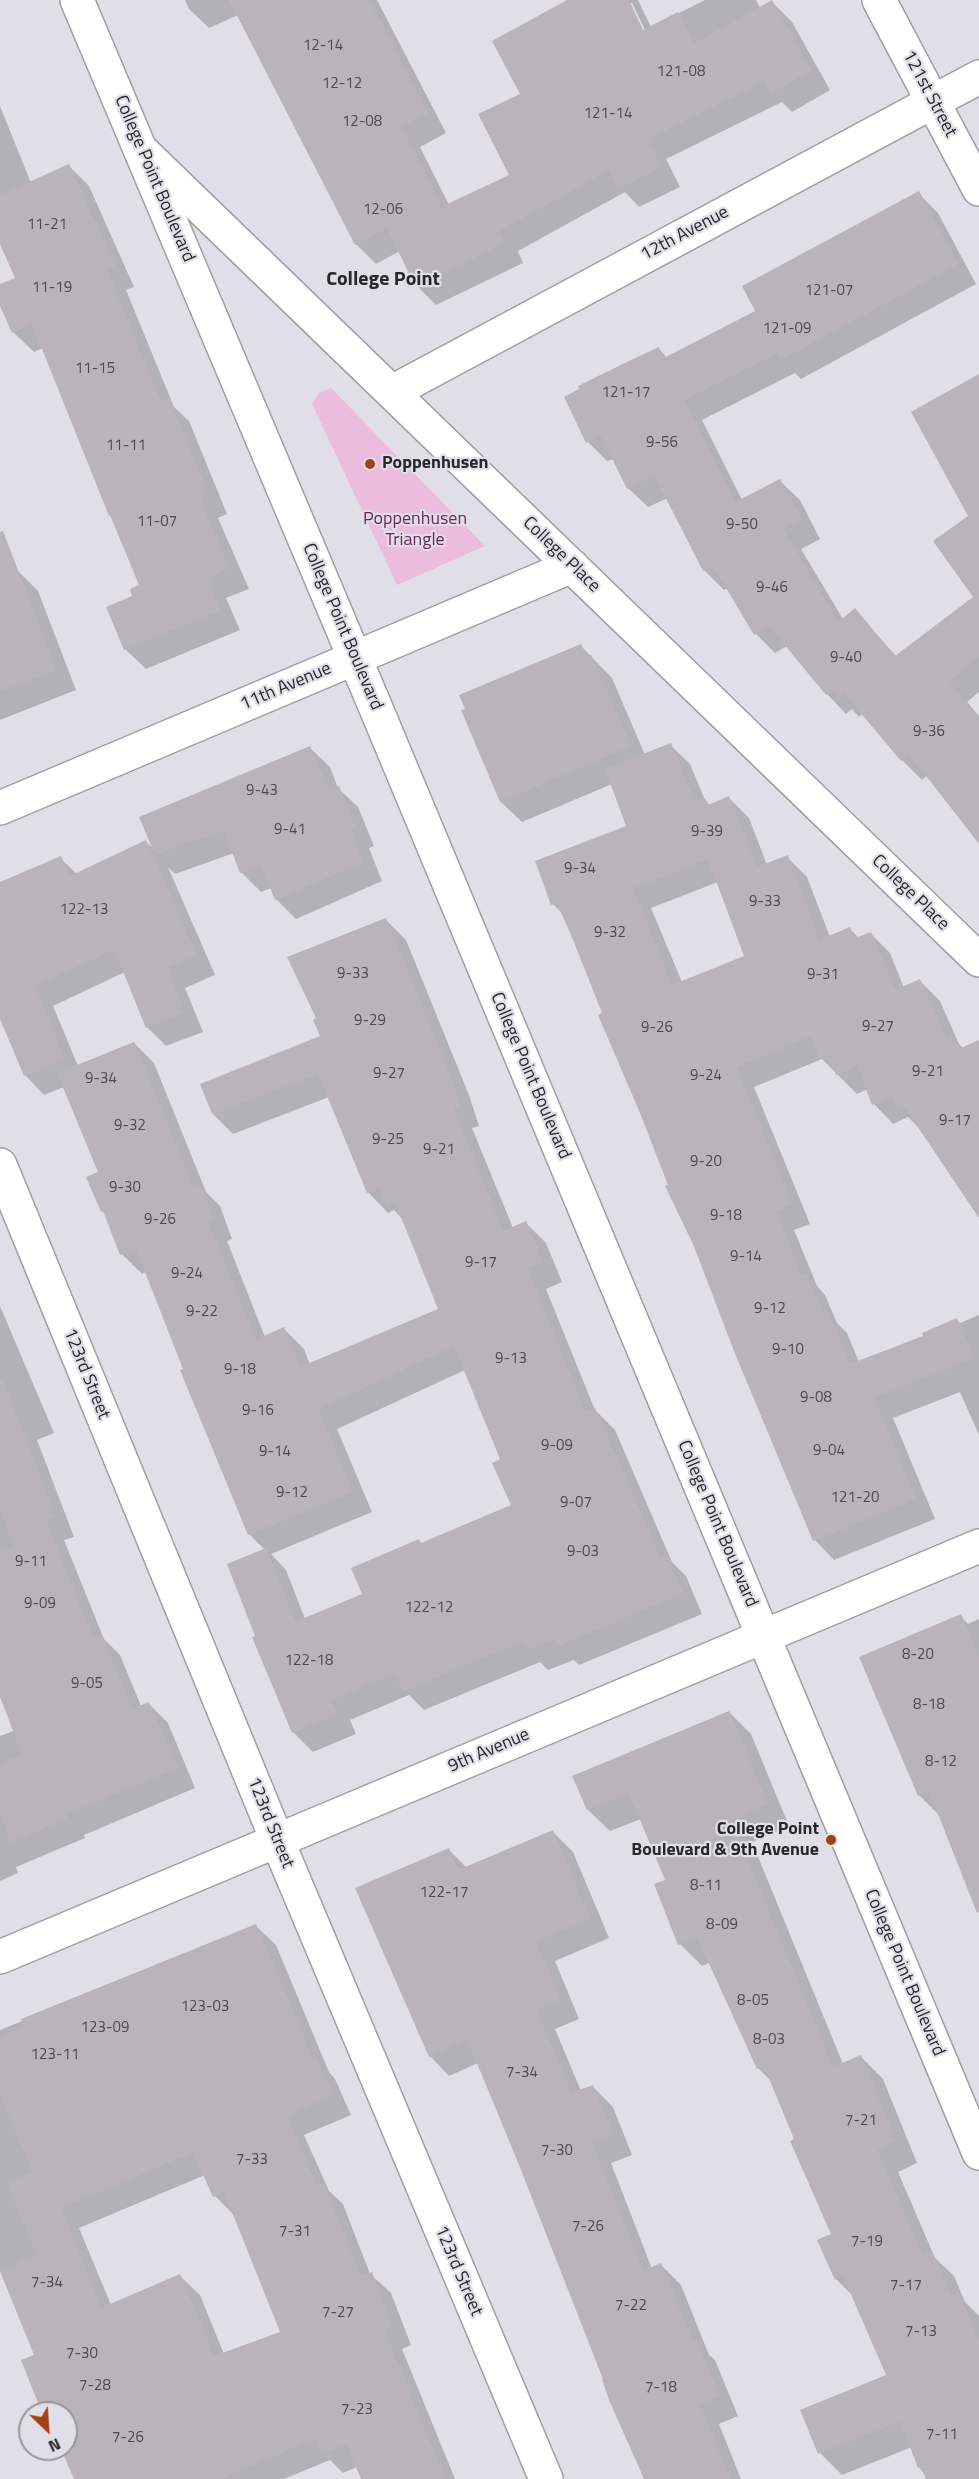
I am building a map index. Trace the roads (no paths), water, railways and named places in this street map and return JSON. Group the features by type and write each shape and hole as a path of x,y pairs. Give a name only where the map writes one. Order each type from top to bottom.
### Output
{"street":[{"name":"College Point Boulevard","path":"77,0 764,1636 972,2119 979,2153"},
{"name":"121st Street","path":"879,0 979,189"},
{"name":"12th Avenue","path":"392,392 979,78"},
{"name":"College Place","path":"142,151 979,960"},
{"name":"11th Avenue","path":"0,808 572,566"},
{"name":"123rd Street","path":"0,1165 277,1840 546,2479"},
{"name":"9th Avenue","path":"0,1957 979,1546"}],"place":[{"name":"Poppenhusen","path":"370,464"},
{"name":"College Point Boulevard & 9th Avenue","path":"831,1840"}],"district":[{"name":"College Point","path":"383,280"}],"park label":[{"name":"Poppenhusen Triangle","path":"415,530"}]}
